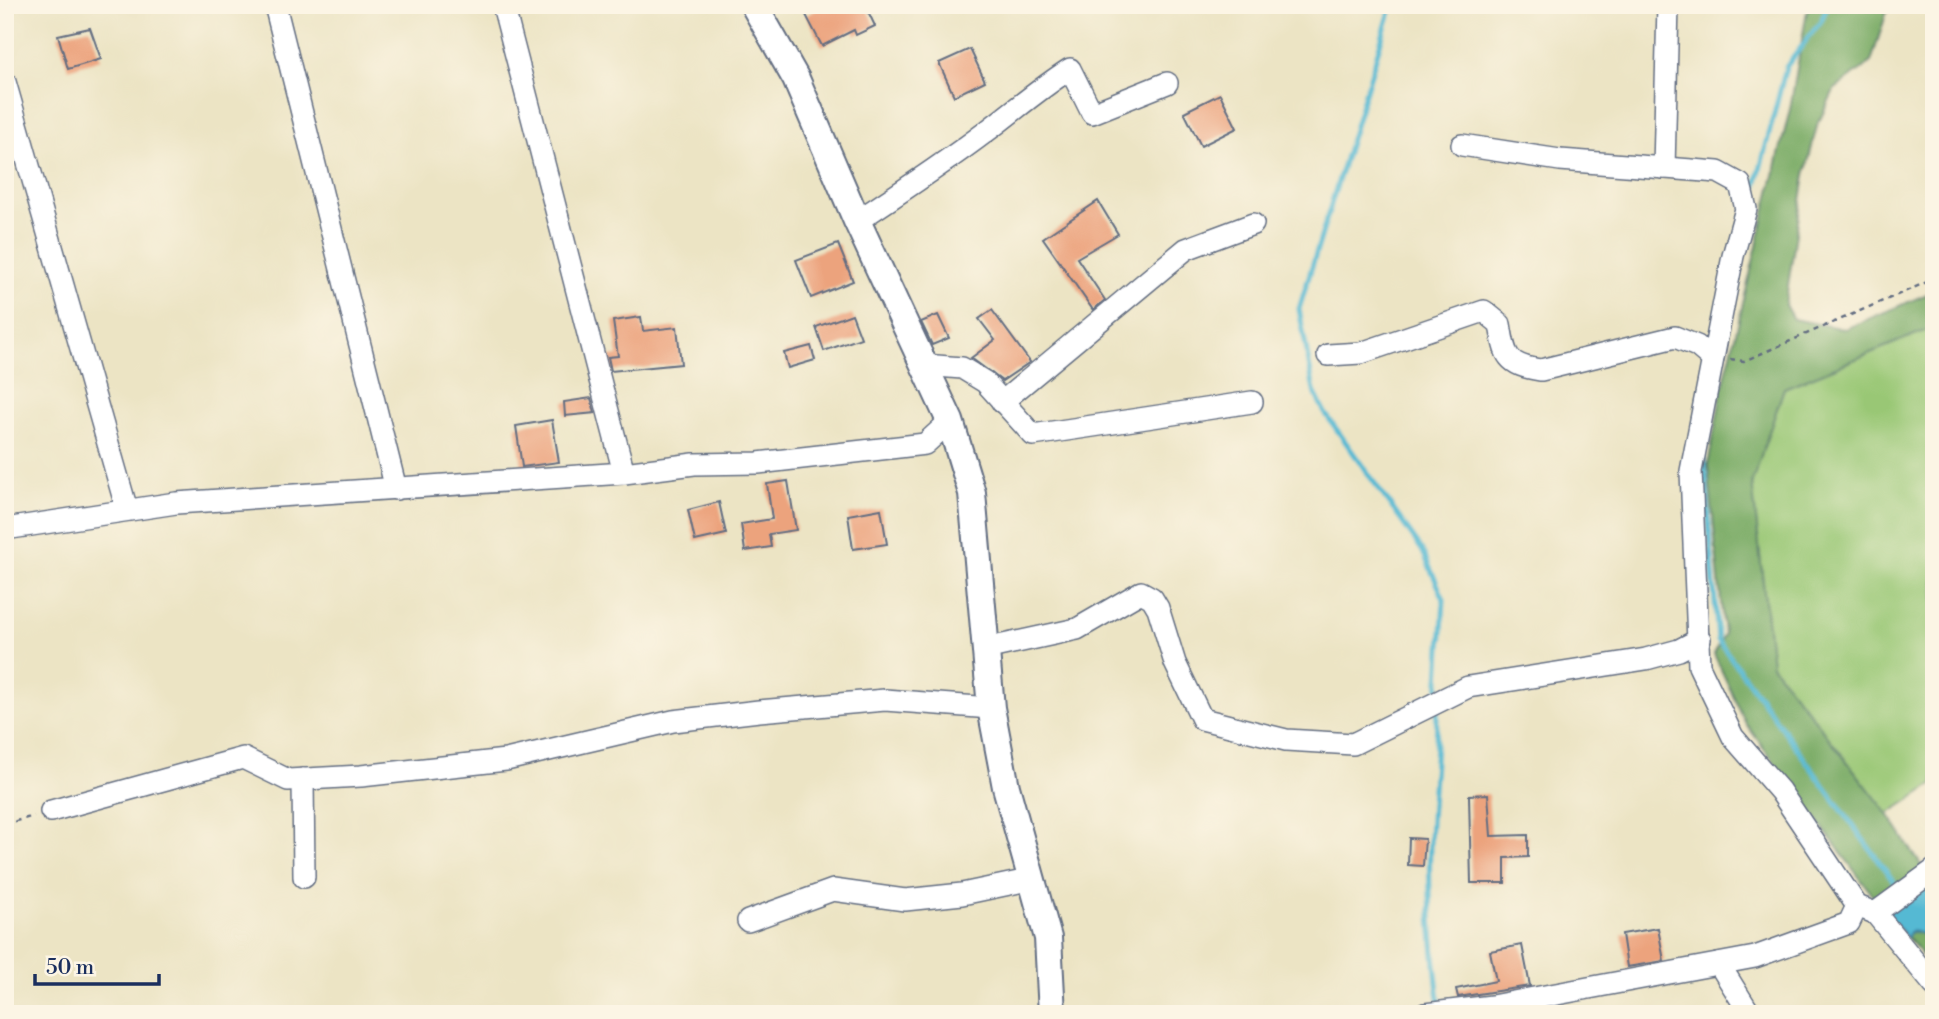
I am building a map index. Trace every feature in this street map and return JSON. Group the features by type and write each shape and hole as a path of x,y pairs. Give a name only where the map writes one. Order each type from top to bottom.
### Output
{"main road":[{"path":"754,5 796,79 857,220 950,421 972,493 991,708 1006,787 1048,938 1052,1014"}],"street":[{"path":"275,5 396,489"},
{"path":"503,5 624,473"},
{"path":"1664,168 1668,5"},
{"path":"857,220 912,185 989,130 1036,90 1070,69 1092,113 1167,83"},
{"path":"5,82 127,510"},
{"path":"1462,145 1560,160 1718,172 1740,184 1746,209 1711,358 1690,471 1700,639 1699,666 1733,737 1780,791 1866,910 1934,985"},
{"path":"1002,402 1186,249 1252,223"},
{"path":"1328,355 1361,352 1484,311 1500,324 1505,353 1519,367 1541,369 1675,337 1697,346 1711,358"},
{"path":"924,365 962,368 985,383 1033,435 1252,402"},
{"path":"5,529 176,503 624,473 694,464 758,463 925,443 950,421"},
{"path":"985,649 1077,629 1141,592 1152,598 1158,608 1175,663 1202,719 1286,740 1353,744 1468,687 1646,659 1679,650 1700,639"},
{"path":"51,811 243,758 288,780 303,779 506,760 673,721 759,711 885,700 991,708"},
{"path":"303,779 304,877"},
{"path":"1426,1014 1492,1006 1755,957 1849,923 1934,870"},
{"path":"748,921 833,890 905,900 962,894 1033,879"},
{"path":"1719,964 1750,1014"}],"path":[{"path":"1711,358 1744,361 1934,279"},
{"path":"5,824 51,811"}],"green space":[{"path":"1808,5 1889,5 1871,62 1834,90 1817,126 1805,175 1785,305 1793,319 1845,329 1934,291 1934,327 1784,388 1752,482 1772,665 1888,814 1930,879 1885,912 1746,724 1714,654 1724,634 1708,465 1722,390 1790,109"},
{"path":"1934,327 1934,784 1888,814 1772,665 1752,482 1784,388"},
{"path":"1911,931 1934,937 1934,970 1907,937"}],"water":[{"path":"1930,879 1934,886 1934,937 1911,931 1907,937 1885,912"}],"building":[{"path":"826,5 865,5 875,26 856,35 854,30 822,46 806,15"},
{"path":"90,28 101,59 68,69 58,35"},
{"path":"970,49 985,81 954,96 939,63"},
{"path":"1220,94 1237,128 1201,146 1184,112"},
{"path":"1098,201 1118,234 1077,258 1105,300 1093,310 1043,238"},
{"path":"838,244 853,281 811,298 796,260"},
{"path":"992,310 1030,362 1002,381 971,358 995,340 979,319"},
{"path":"852,314 861,338 824,351 816,327"},
{"path":"938,315 949,338 932,345 921,322"},
{"path":"641,317 643,331 677,327 681,364 611,371 608,357 618,356 613,321"},
{"path":"811,346 815,360 788,368 784,353"},
{"path":"591,398 595,413 565,416 564,402"},
{"path":"552,420 559,462 522,467 516,426"},
{"path":"788,481 796,530 769,534 771,547 745,551 741,524 772,519 767,484"},
{"path":"719,502 726,534 695,541 688,510"},
{"path":"881,509 887,544 853,549 848,515"},
{"path":"1488,794 1491,836 1528,835 1528,857 1505,858 1505,883 1471,883 1469,795"},
{"path":"1409,838 1425,839 1423,866 1408,865"},
{"path":"1658,928 1664,961 1627,967 1622,934"},
{"path":"1522,945 1530,986 1458,997 1456,989 1496,981 1490,951"}],"waterway":[{"path":"1392,5 1299,309 1314,391 1325,413 1422,550 1444,599 1438,697"},
{"path":"1752,201 1786,67 1821,21 1828,5"},
{"path":"1704,459 1718,640 1894,882"},
{"path":"1437,710 1430,886 1440,1007"}]}
